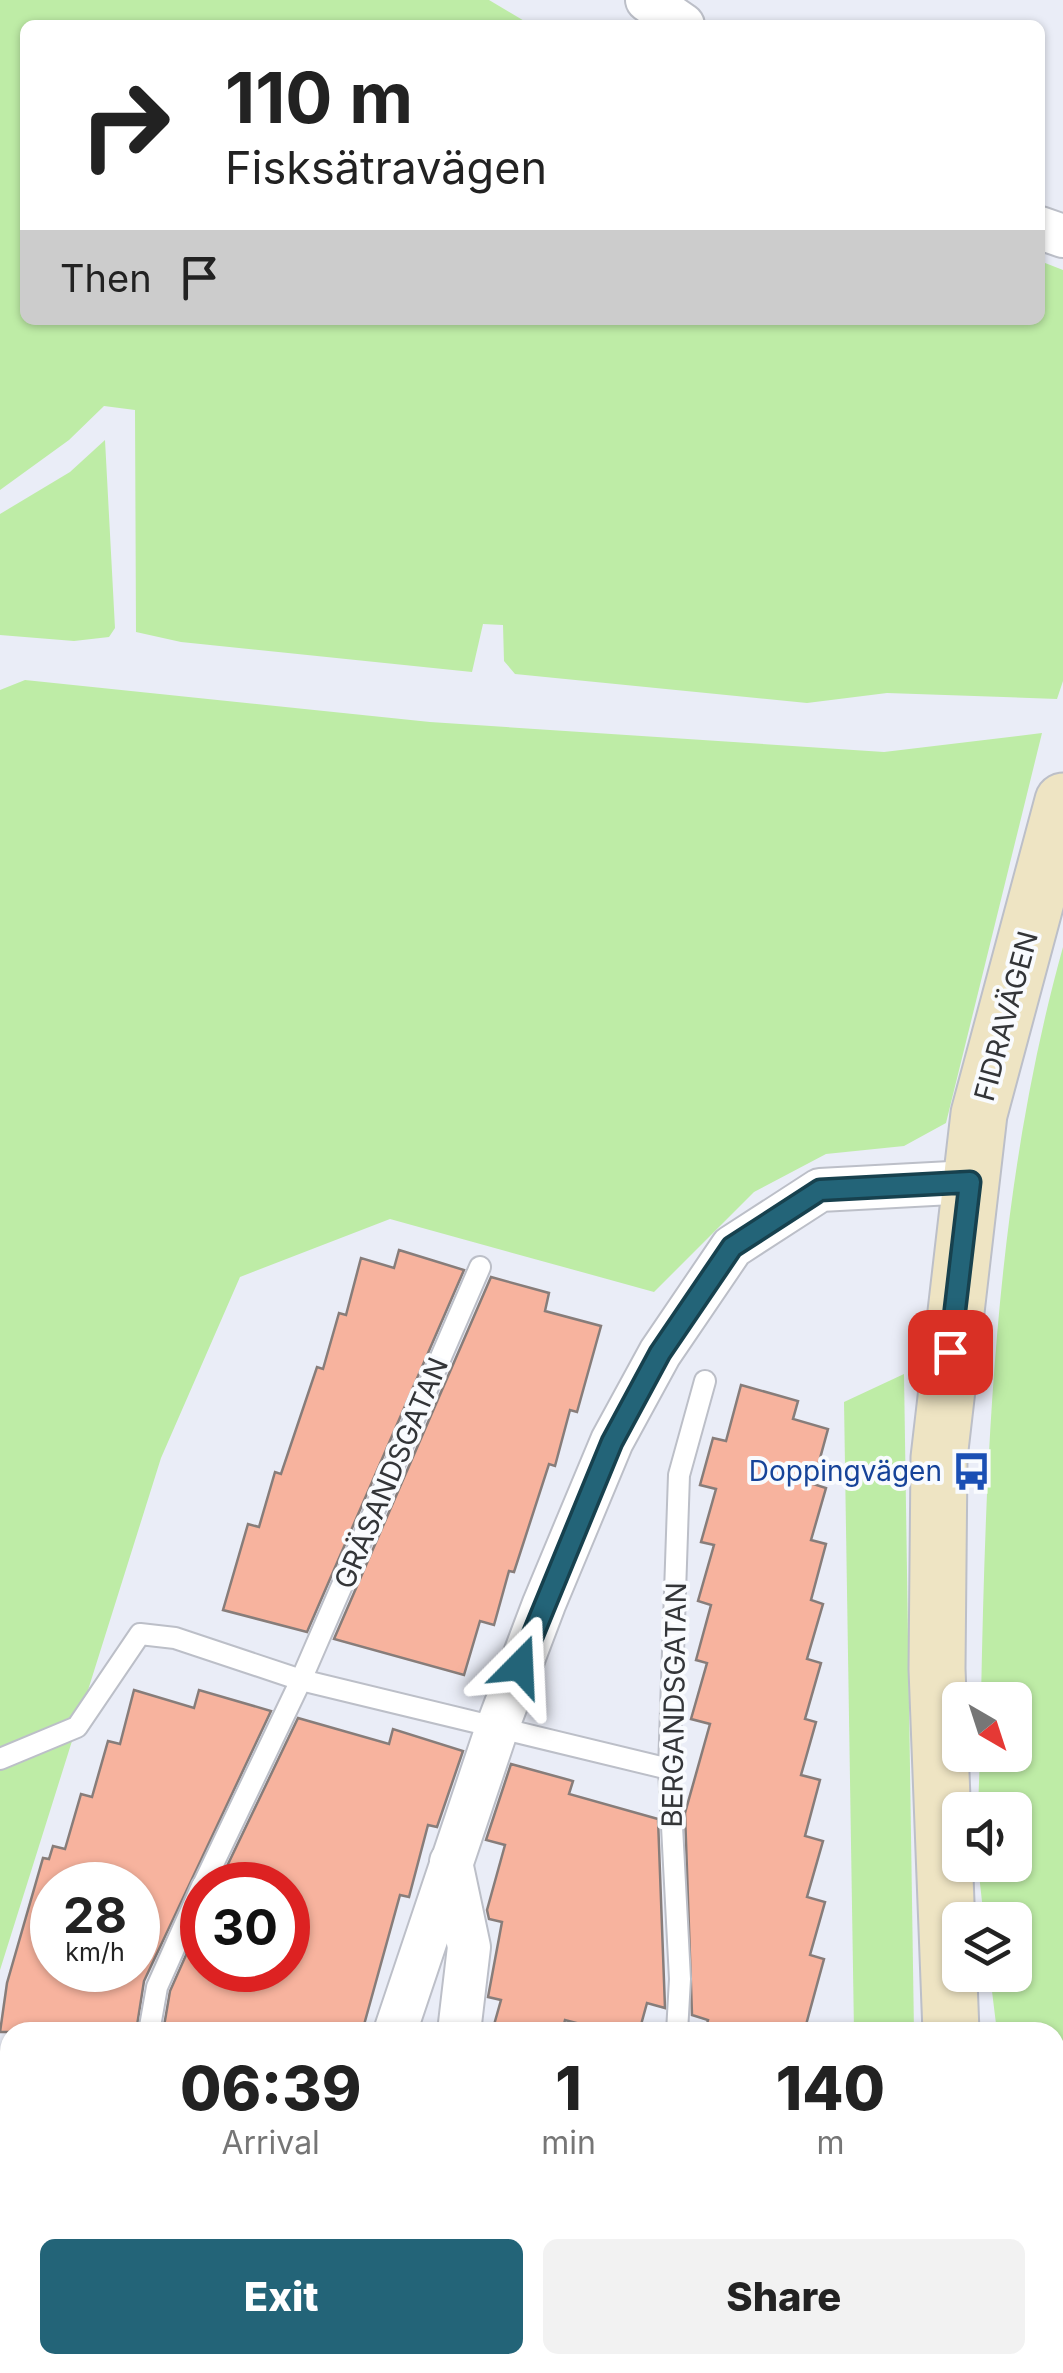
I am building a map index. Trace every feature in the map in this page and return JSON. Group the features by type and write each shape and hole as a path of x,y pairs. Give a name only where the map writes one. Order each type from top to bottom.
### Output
{"street":[{"path":"647,0 676,20"},
{"name":"FIDRAVÄGEN","path":"951,2022 938,1670 939,1458 979,1114 1063,802"},
{"path":"398,2022 497,1728 612,1442 660,1353 732,1247 820,1190 970,1182"},
{"path":"451,1862 469,1947 460,2022"}],"lane":[{"name":"GRÄSANDSGATAN","path":"214,1862 302,1680 480,1267"},
{"name":"BERGANDSGATAN","path":"677,2022 680,1980 669,1769 679,1475 705,1381"},
{"path":"0,1759 77,1728 140,1634 175,1638 302,1680 669,1769"},
{"name":"GRÄSANDSGATAN","path":"151,2022 157,1986 180,1936"}],"green space":[{"path":"0,0 489,0 523,20 20,20 20,325 1045,325 1045,263 1063,270 1063,681 1057,699 887,693 807,703 515,674 504,661 503,625 483,624 472,672 181,642 136,632 135,410 104,406 69,440 0,490"},
{"path":"105,440 115,628 109,637 74,641 0,635 0,514 70,472"},
{"path":"25,680 430,722 884,752 1042,733 946,1123 904,1146 826,1154 754,1192 654,1292 390,1219 240,1277 161,1458 34,1862 30,1862 30,1875 0,1970 0,690"},
{"path":"1063,947 1063,2022 996,2022 992,1992 1032,1992 1032,1902 982,1902 980,1882 1032,1882 1032,1792 979,1792 979,1772 1032,1772 1032,1682 981,1682 991,1415 1008,1226 1022,1132"},
{"path":"904,1374 914,2022 854,2022 844,1402"}],"building":[{"path":"399,1250 464,1270 307,1632 223,1610 248,1524 259,1527 275,1472 281,1474 317,1367 323,1369 339,1313 346,1315 361,1258 394,1268"},
{"path":"491,1277 549,1293 545,1311 601,1326 577,1412 570,1410 555,1466 549,1464 514,1572 509,1571 494,1625 480,1621 464,1675 334,1639"},
{"path":"741,1385 798,1401 793,1419 828,1429 813,1484 826,1488 811,1540 826,1544 811,1600 823,1604 807,1659 821,1663 805,1719 816,1722 801,1775 820,1780 805,1836 823,1841 807,1897 825,1902 810,1955 824,1959 807,2022 708,2022 692,2015 685,1813 710,1724 691,1719 707,1663 696,1660 711,1605 698,1601 714,1545 701,1542 716,1489 700,1485 713,1438 726,1441"},
{"path":"134,1690 194,1708 199,1690 271,1711 200,1862 180,1862 180,1904 160,1947 160,1862 42,1862 43,1858 49,1859 53,1846 65,1849 81,1794 92,1797 108,1741 120,1744"},
{"path":"298,1718 389,1744 393,1729 463,1751 437,1827 428,1825 409,1897 400,1895 365,2022 165,2022 170,1991 180,1968 180,1992 310,1992 310,1862 229,1862"},
{"path":"511,1764 573,1781 569,1794 658,1819 665,2008 647,2003 642,2022 495,2022 501,2000 488,1997 502,1922 489,1919 487,1910 505,1845 486,1840"},
{"path":"30,1903 30,1992 142,1992 138,2022 1,2022 7,1983"}],"place":[{"name":"Doppingvägen","path":"972,1471"}],"route":[{"path":"520,1666 612,1442 660,1353 732,1247 820,1190 970,1182 950,1352"}]}
